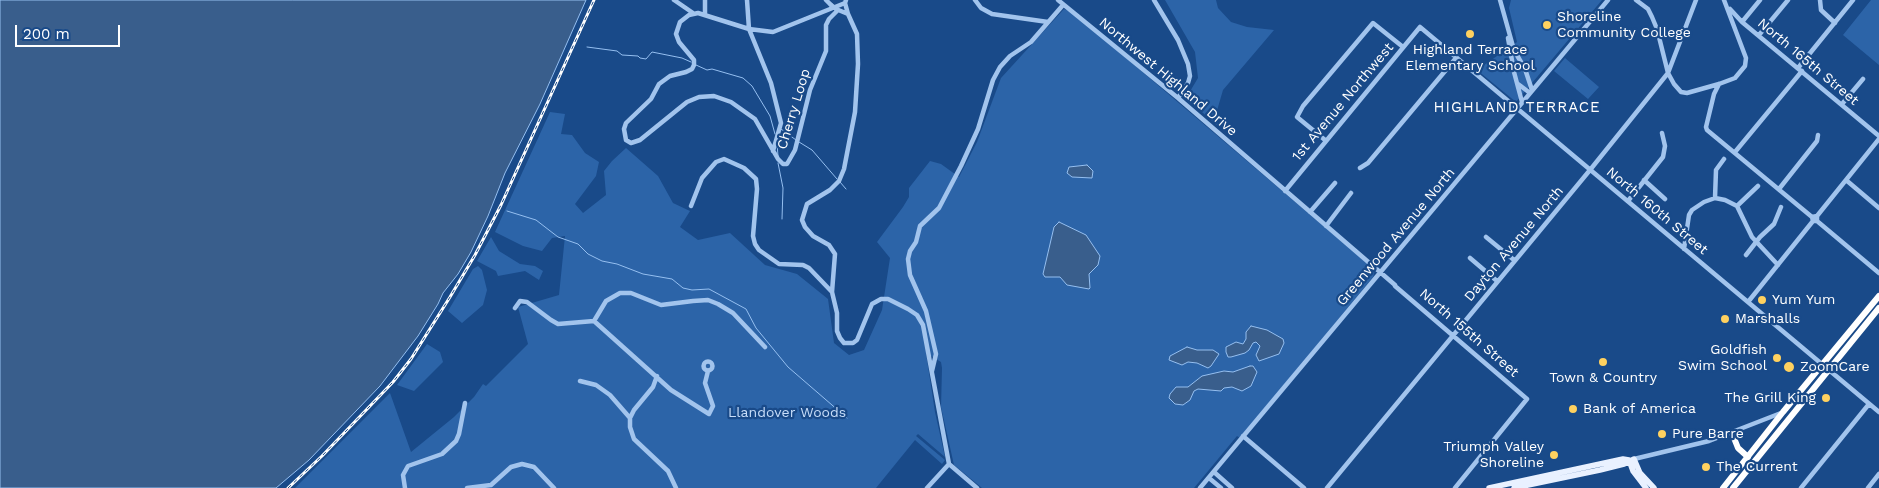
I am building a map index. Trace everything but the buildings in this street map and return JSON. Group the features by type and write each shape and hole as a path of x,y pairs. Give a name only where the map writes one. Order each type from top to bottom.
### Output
{"highway":[{"path":"1723,488 1879,296"},
{"path":"1733,488 1879,308"},
{"path":"1732,433 1738,448 1748,457"}],"main road":[{"path":"1514,488 1623,459 1632,459"},
{"path":"1632,459 1633,471 1646,488"},
{"path":"1632,459 1640,473 1654,488"},
{"path":"1489,488 1527,484"}],"street":[{"path":"674,0 693,13 772,32 846,1 848,14 857,34 858,64 855,112 844,170 839,182 807,204 802,220 812,236 829,246 835,254 832,292 837,313 837,331 844,343 853,343 857,340 875,301 888,299 918,315 923,325 949,464 977,488"},
{"path":"705,0 705,15"},
{"path":"747,0 749,28 778,106 781,123 774,151"},
{"path":"826,0 837,9 848,14"},
{"path":"974,0 981,8 992,14 1048,22"},
{"name":"Northwest Highland Drive","path":"1058,0 1178,98 1285,191"},
{"path":"1154,0 1178,40 1188,64 1190,76 1188,83 1178,98"},
{"path":"1500,0 1514,50 1525,69 1531,92"},
{"name":"Greenwood Avenue North","path":"1200,488 1381,274 1516,108 1608,0"},
{"path":"1636,0 1648,10 1652,17 1657,29 1668,73 1674,84 1681,92 1687,93 1735,78 1745,66 1746,58 1725,2"},
{"name":"Dayton Avenue North","path":"1327,488 1668,73 1696,0"},
{"path":"1742,22 1760,0"},
{"path":"1759,36 1788,0"},
{"path":"1820,0 1821,10 1835,23"},
{"path":"1735,152 1853,0"},
{"name":"North 165th Street","path":"1725,2 1733,14 1742,22 1879,136"},
{"path":"932,373 936,354 926,311 910,275 908,259 910,251 916,242 920,226 939,208 961,166 978,130 993,80 1000,67 1010,56 1031,42 1063,5"},
{"name":"Cherry Loop","path":"693,13 680,22 676,34 679,42 694,60 692,68 686,72 664,79 651,99 626,123 624,130 626,140 631,144 640,140 687,102 699,97 714,96 731,102 754,119 778,159 785,165 796,150 810,90 826,51 826,25 837,9"},
{"path":"1504,12 1505,25 1522,102"},
{"path":"1777,14 1783,18"},
{"path":"1325,140 1298,117 1303,106 1373,22 1403,47"},
{"name":"1st Avenue Northwest","path":"1285,191 1325,140 1420,28"},
{"name":"North 160th Street","path":"1420,28 1628,200 1879,412"},
{"path":"1360,168 1368,163 1456,58"},
{"path":"1842,104 1863,78"},
{"path":"1517,83 1531,92"},
{"path":"1719,84 1714,94 1707,130 1879,273"},
{"path":"1628,200 1662,157 1665,146 1662,132"},
{"path":"1779,189 1817,141 1818,135"},
{"path":"1748,302 1879,140"},
{"path":"692,206 702,178 716,162 724,159 744,168 756,179 754,236 755,244 759,250 779,264 803,265 809,268 832,292"},
{"path":"1715,198 1716,170 1724,159"},
{"path":"1644,180 1665,200"},
{"path":"1846,180 1879,208"},
{"path":"1310,212 1335,183"},
{"path":"1737,206 1758,186"},
{"name":"North 155th Street","path":"1285,191 1527,398 1455,488"},
{"path":"1326,226 1351,194"},
{"path":"1684,249 1689,215 1692,210 1704,202 1715,198 1725,200 1737,206 1756,242 1778,265"},
{"path":"1746,255 1774,224 1781,207"},
{"path":"1486,237 1514,260"},
{"path":"1470,258 1497,281"},
{"path":"594,321 606,301 620,293 631,293 661,306 692,300 708,300 724,306 733,313 765,347"},
{"path":"514,308 523,301 554,322 564,324 594,321 657,376 663,384 680,397 709,414 713,406 705,383 708,371"},
{"path":"657,376 653,387 634,410 630,418 630,427 634,438 668,471 676,488"},
{"path":"580,381 596,385 605,390 630,418"},
{"path":"405,488 403,475 408,466 442,454 456,441 465,403"},
{"path":"1803,487 1869,404"},
{"path":"1632,459 1709,442 1783,412"},
{"path":"1243,436 1304,488"},
{"path":"467,488 490,485 511,467 522,464 534,467 554,488"},
{"path":"928,488 949,464"},
{"path":"1214,472 1232,488"},
{"path":"1868,488 1879,474"},
{"path":"1209,478 1221,488 1226,482"}],"green space":[{"path":"1165,0 1216,0 1218,8 1231,22 1247,27 1274,30 1223,90 1216,114 1219,127 1186,98 1198,78 1195,52"},
{"name":"Shoreline Community College","path":"1511,0 1602,0 1516,102 1477,70 1517,42 1509,8"},
{"path":"1871,0 1879,0 1879,65 1843,35"},
{"name":"Llandover Woods","path":"1064,9 1072,12 1375,270 1373,277 1240,438 1237,436 1194,488 982,488 954,465 941,407 941,362 926,353 935,412 945,457 918,434 916,436 945,460 942,464 915,440 876,488 295,488 390,393 411,452 454,417 474,397 483,384 486,386 528,344 518,307 559,295 565,236 552,238 542,251 523,246 495,232 550,112 565,114 561,134 572,135 585,153 599,162 596,176 575,204 583,213 606,195 604,171 626,148 658,176 673,203 690,211 680,227 698,240 730,233 765,265 797,274 828,299 834,343 849,355 864,350 882,310 890,258 877,242 909,197 909,188 930,161 941,164 959,177 977,142 1001,78"},
{"path":"1565,58 1599,87 1588,99 1554,71"},
{"path":"491,237 499,251 520,264 535,266 543,271 539,280 525,271 498,276 496,271 477,261"},
{"path":"478,266 482,270 487,290 483,305 462,323 448,311 473,269"},
{"path":"427,344 440,352 443,362 414,391 397,385"}],"shaded area":[{"path":"0,0 586,0 540,104 505,173 488,216 458,274 443,293 418,336 380,386 309,460 276,488 0,488"},
{"path":"1087,165 1093,171 1092,178 1072,177 1067,173 1069,167"},
{"path":"1059,222 1086,235 1100,256 1098,265 1089,274 1089,289 1067,285 1060,277 1045,277 1043,274 1054,227"},
{"path":"1251,326 1267,330 1283,339 1284,343 1279,354 1259,361 1256,355 1260,346 1256,342 1245,353 1228,357 1226,347 1236,342 1243,344 1246,339 1246,332"},
{"path":"1187,347 1197,350 1213,350 1219,354 1208,368 1197,363 1188,362 1182,365 1169,360 1170,356"},
{"path":"1253,366 1257,372 1251,386 1242,391 1232,387 1224,388 1221,391 1198,389 1194,391 1190,400 1183,405 1175,404 1169,398 1176,387 1188,387 1202,376 1224,371 1233,372"}],"waterway":[{"path":"587,47 617,51 622,55 638,56 646,59 652,52 682,58 691,62"},
{"path":"696,65 707,70 712,69 743,78 752,86 770,116 775,134"},
{"path":"781,129 796,140"},
{"path":"799,142 812,150 837,179"},
{"path":"777,143 778,156"},
{"path":"778,163 783,188 782,219"},
{"path":"840,182 846,189"},
{"path":"507,211 536,220 558,237 578,244 588,254 602,261 617,264 643,274 672,279 683,288 692,290 709,289 746,309 756,328 788,367 847,418"}],"railway":[{"path":"288,488 322,456 393,382 411,359 450,297 475,255 501,205 594,0"}],"place":[{"name":"Shoreline Community College","path":"1547,25"},
{"name":"Highland Terrace Elementary School","path":"1470,34"},
{"name":"Yum Yum","path":"1762,300"},
{"name":"Marshalls","path":"1725,319"},
{"name":"Goldfish Swim School","path":"1777,358"},
{"name":"Town & Country","path":"1603,362"},
{"name":"ZoomCare","path":"1789,367"},
{"name":"The Grill King","path":"1826,398"},
{"name":"Bank of America","path":"1573,409"},
{"name":"Pure Barre","path":"1662,434"},
{"name":"Triumph Valley Shoreline","path":"1554,455"},
{"name":"The Current","path":"1706,467"}],"district":[{"name":"HIGHLAND TERRACE","path":"1517,108"}]}
